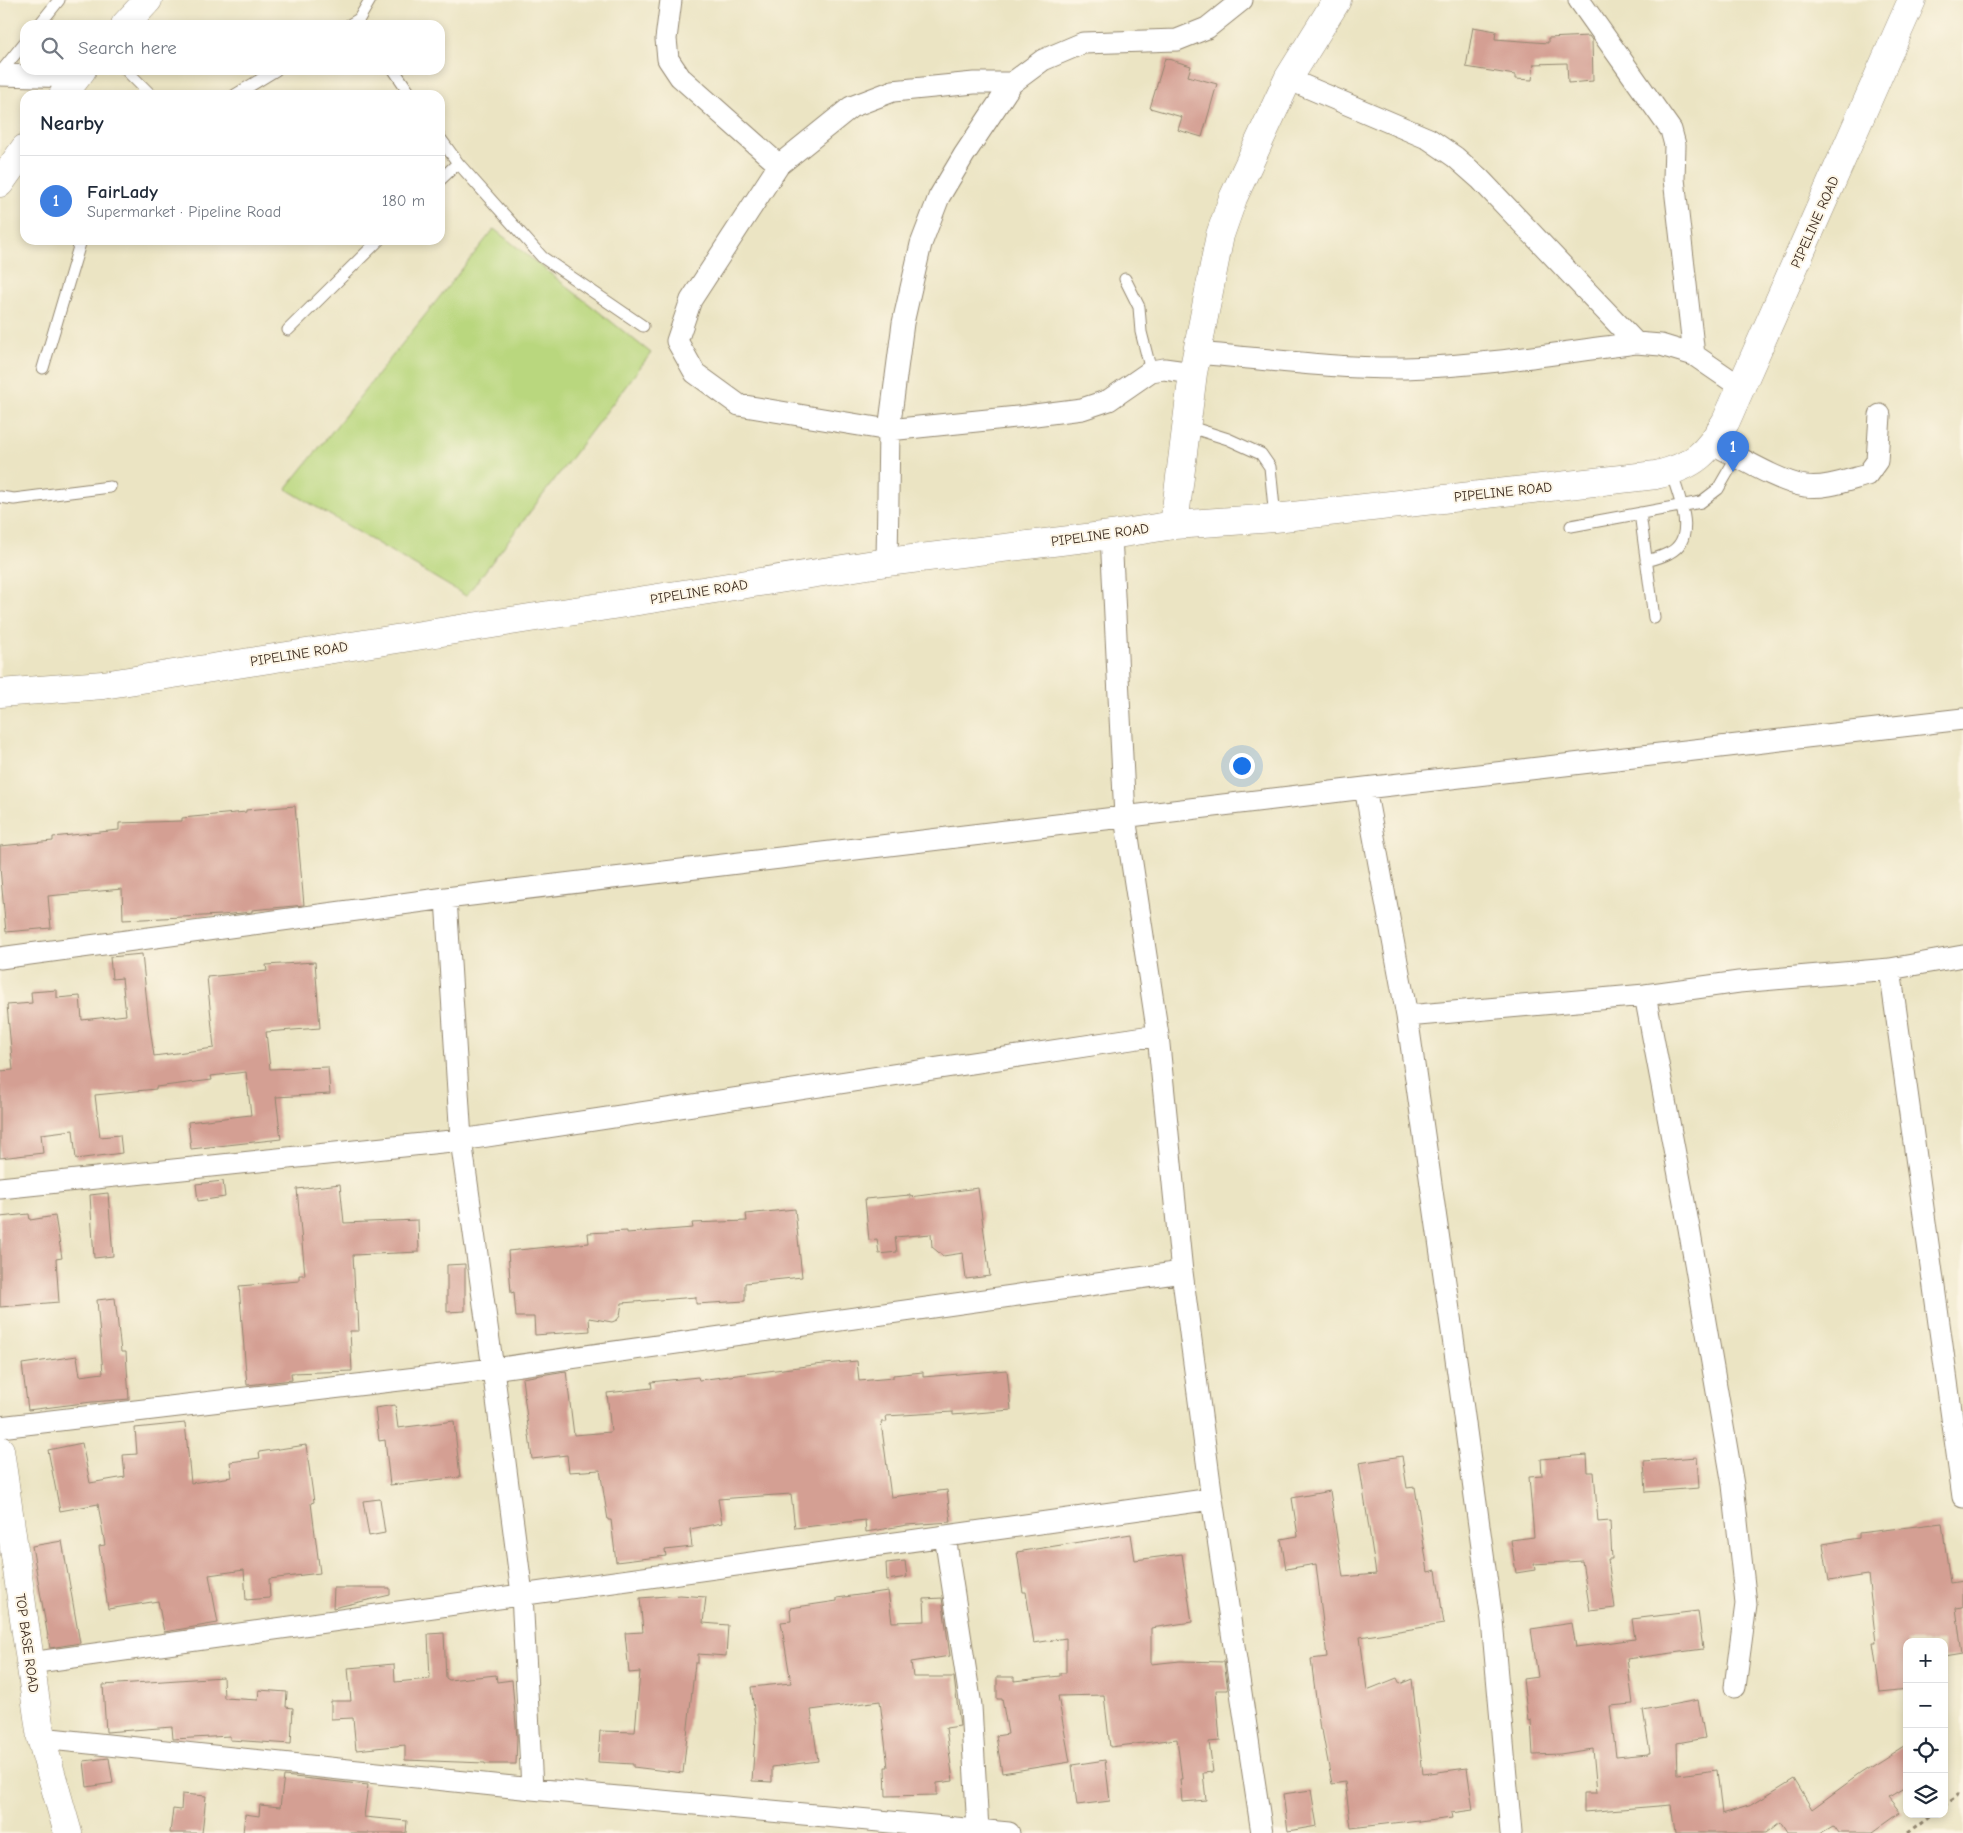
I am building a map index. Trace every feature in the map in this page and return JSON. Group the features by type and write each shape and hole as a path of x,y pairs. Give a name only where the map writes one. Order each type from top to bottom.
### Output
{"street":[{"path":"130,20 148,0"},
{"path":"671,0 667,32 668,59 680,77 779,165"},
{"path":"887,562 889,430 903,323 921,244 939,197 1012,82 1043,60 1083,44 1177,40 1207,28 1242,0"},
{"path":"1174,525 1195,363 1220,235 1233,198 1288,79 1337,0"},
{"path":"1580,0 1671,130 1675,145 1674,179 1694,355"},
{"name":"PIPELINE ROAD","path":"0,693 103,685 887,562 1110,535 1174,525 1275,518 1671,472 1692,463 1713,444 1742,388 1912,0"},
{"path":"0,74 74,80"},
{"path":"1288,79 1429,139 1455,157 1480,179 1636,343"},
{"path":"1012,82 974,83 893,91 851,107 779,165 691,300 678,342 694,373 739,405 889,430 1082,409 1110,400 1151,371 1195,363 1403,368 1451,366 1636,343 1661,345 1694,355 1742,388"},
{"path":"0,183 20,155"},
{"path":"1713,444 1787,481 1806,486 1829,485 1867,475 1877,461 1880,415"},
{"path":"1110,535 1125,817 1158,1035 1182,1272 1212,1499 1262,1833"},
{"path":"0,958 446,898 1963,718"},
{"path":"1365,788 1407,1016 1492,1620 1510,1833"},
{"path":"446,898 461,1140 494,1369 522,1594 532,1789"},
{"path":"1407,1016 1645,995 1739,982 1890,969 1963,956"},
{"path":"1890,969 1963,1497"},
{"path":"1645,995 1689,1228 1732,1485 1746,1604 1735,1687"},
{"path":"0,1188 461,1140 1158,1035"},
{"path":"0,1427 494,1369 1182,1272"},
{"name":"TOP BASE ROAD","path":"0,1450 41,1738 68,1833"},
{"path":"30,1663 1212,1499"},
{"path":"945,1536 971,1706 978,1830"},
{"path":"41,1738 895,1828 978,1830 1009,1833"}],"lane":[{"path":"43,20 59,0"},
{"path":"359,20 370,0"},
{"path":"0,74 20,48"},
{"path":"131,75 146,90"},
{"path":"243,90 268,75"},
{"path":"397,75 408,90"},
{"path":"445,145 458,163 542,257 643,326"},
{"path":"445,175 458,163"},
{"path":"43,368 80,245"},
{"path":"288,330 374,245"},
{"path":"1125,279 1139,307 1142,332 1151,371"},
{"path":"1186,426 1228,440 1261,454 1270,467 1275,518"},
{"path":"1571,526 1701,502 1713,494 1728,474 1737,456"},
{"path":"1646,561 1670,553 1684,538 1686,532 1682,506 1671,472"},
{"path":"0,497 14,499 110,487"},
{"path":"1640,513 1654,618"}],"path":[{"path":"1948,1803 1963,1792"},
{"path":"1908,1833 1928,1818"}],"green space":[{"path":"494,229 651,353 466,596 286,489"}],"building":[{"path":"1473,27 1496,31 1495,39 1548,43 1548,38 1589,36 1592,40 1593,81 1568,83 1567,63 1534,64 1532,80 1515,79 1515,75 1466,67"},
{"path":"1165,58 1191,66 1188,76 1217,84 1202,137 1178,130 1182,117 1150,108"},
{"path":"295,806 304,905 222,915 123,920 122,889 48,896 51,928 6,932 0,868 0,846 53,841 53,837 119,830 119,823 182,821 182,818"},
{"path":"142,954 154,1056 214,1048 207,977 267,971 266,965 315,962 320,1028 266,1032 270,1069 328,1067 330,1094 276,1097 281,1139 191,1149 188,1122 251,1115 246,1072 211,1076 212,1080 156,1087 156,1089 95,1095 100,1137 120,1135 122,1153 76,1159 73,1130 41,1134 43,1153 0,1158 0,1071 13,1070 7,1005 32,1003 31,992 57,990 57,998 80,996 82,1020 126,1015 122,978 112,979 110,957"},
{"path":"223,1181 225,1197 198,1201 196,1184"},
{"path":"340,1184 344,1223 418,1220 419,1252 353,1255 359,1331 350,1331 352,1371 291,1373 292,1380 247,1385 239,1286 299,1281 299,1275 305,1275 297,1189"},
{"path":"978,1188 990,1276 966,1279 963,1253 943,1256 932,1247 931,1234 895,1237 897,1252 879,1254 877,1239 869,1240 865,1199 910,1195 910,1197"},
{"path":"108,1193 113,1256 94,1258 90,1195"},
{"path":"795,1209 802,1277 745,1283 745,1301 696,1304 696,1297 622,1303 620,1316 617,1320 612,1322 589,1318 590,1331 535,1335 534,1317 516,1317 514,1292 511,1293 508,1251 589,1243 588,1233 627,1231 627,1233 693,1228 692,1223 747,1221 746,1214"},
{"path":"29,1214 30,1220 55,1216 62,1258 56,1259 59,1302 0,1307 0,1217"},
{"path":"465,1264 465,1311 447,1312 447,1265"},
{"path":"115,1298 121,1352 126,1352 129,1399 28,1410 22,1364 77,1356 80,1376 103,1373 97,1300"},
{"path":"857,1361 859,1381 893,1378 893,1375 923,1372 923,1377 1007,1370 1011,1410 953,1415 953,1412 886,1416 887,1422 881,1422 891,1497 947,1490 951,1522 907,1525 866,1532 865,1520 795,1528 791,1494 718,1499 722,1523 690,1529 692,1547 665,1550 666,1556 616,1562 611,1520 608,1520 600,1470 569,1472 567,1455 532,1459 522,1378 566,1371 574,1435 611,1432 607,1393 652,1388 651,1382 698,1377 699,1380"},
{"path":"395,1405 398,1428 454,1421 460,1477 390,1485 385,1440 379,1441 375,1408"},
{"path":"185,1423 191,1483 232,1477 230,1462 260,1458 259,1452 306,1445 314,1502 311,1503 320,1573 269,1579 270,1598 246,1600 244,1570 209,1575 218,1623 164,1632 158,1601 108,1609 99,1546 105,1545 98,1504 60,1511 48,1450 82,1443 90,1483 125,1477 123,1455 137,1454 135,1428"},
{"path":"1587,1455 1588,1472 1594,1472 1598,1522 1610,1521 1612,1559 1608,1559 1615,1608 1590,1611 1582,1561 1534,1564 1535,1570 1516,1573 1511,1540 1534,1537 1529,1477 1542,1476 1541,1459"},
{"path":"1402,1456 1407,1488 1415,1487 1428,1572 1436,1570 1444,1624 1360,1637 1367,1690 1397,1678 1400,1684 1412,1679 1423,1774 1467,1768 1473,1810 1451,1813 1452,1818 1351,1828 1345,1782 1332,1784 1322,1730 1320,1730 1311,1659 1327,1657 1316,1564 1286,1569 1281,1539 1298,1536 1292,1498 1330,1491 1343,1577 1376,1574 1359,1463"},
{"path":"1697,1457 1699,1488 1646,1492 1644,1461"},
{"path":"380,1499 385,1533 369,1536 363,1501"},
{"path":"1942,1523 1950,1583 1963,1581 1963,1607 1956,1608 1962,1654 1948,1656 1948,1638 1903,1638 1903,1689 1880,1692 1873,1643 1876,1643 1868,1575 1829,1581 1823,1544 1859,1538 1859,1533"},
{"path":"1131,1534 1135,1560 1182,1554 1192,1622 1151,1628 1151,1664 1180,1661 1224,1662 1228,1690 1216,1690 1220,1741 1209,1742 1213,1772 1203,1773 1206,1800 1182,1802 1180,1779 1182,1779 1177,1739 1110,1747 1104,1695 1058,1696 1070,1762 1002,1773 996,1736 1008,1734 1002,1699 997,1699 997,1677 1014,1677 1014,1681 1060,1676 1060,1673 1066,1673 1066,1638 1034,1643 1026,1592 1023,1592 1017,1552"},
{"path":"62,1541 80,1643 50,1648 32,1546"},
{"path":"905,1561 907,1577 887,1580 886,1563"},
{"path":"334,1588 390,1588 390,1595 333,1608"},
{"path":"888,1591 892,1622 925,1621 924,1599 942,1598 950,1656 911,1662 913,1677 954,1677 960,1726 946,1728 953,1781 937,1783 937,1795 886,1796 885,1767 888,1767 880,1701 811,1710 818,1761 772,1767 772,1782 752,1781 756,1725 751,1687 791,1683 781,1622 791,1621 790,1608 837,1601 837,1598"},
{"path":"680,1595 706,1597 703,1623 728,1625 726,1656 698,1654 698,1663 695,1663 683,1773 633,1767 633,1764 598,1762 600,1731 635,1732 640,1672 629,1673 625,1633 643,1632 640,1598"},
{"path":"1698,1611 1703,1649 1627,1659 1633,1704 1610,1706 1616,1757 1650,1753 1643,1710 1698,1700 1705,1738 1677,1743 1678,1775 1717,1770 1722,1814 1752,1805 1794,1779 1812,1809 1861,1773 1903,1747 1903,1789 1889,1798 1901,1813 1873,1833 1838,1833 1833,1826 1821,1833 1787,1833 1780,1822 1766,1833 1675,1833 1671,1805 1584,1812 1584,1793 1597,1793 1593,1749 1560,1754 1533,1755 1531,1720 1528,1721 1523,1679 1538,1677 1531,1629 1572,1623 1576,1647 1635,1639 1632,1619"},
{"path":"444,1633 446,1678 449,1680 496,1675 497,1682 512,1680 517,1737 516,1764 405,1760 405,1745 356,1750 353,1718 331,1719 331,1701 351,1701 348,1668 394,1664 395,1682 430,1679 428,1634"},
{"path":"223,1677 224,1698 258,1700 259,1690 287,1692 286,1707 293,1708 291,1744 230,1740 230,1736 173,1739 172,1727 106,1732 103,1685"},
{"path":"109,1758 113,1783 87,1787 84,1761"},
{"path":"1105,1760 1110,1801 1077,1805 1072,1765"},
{"path":"284,1776 368,1785 364,1817 407,1821 406,1833 243,1833 245,1814 259,1816 260,1805 280,1807"},
{"path":"1311,1790 1317,1826 1288,1831 1283,1794"},
{"path":"182,1794 206,1796 202,1833 170,1833 173,1809 181,1810"}],"place":[{"name":"FairLady","path":"1733,472"}]}
